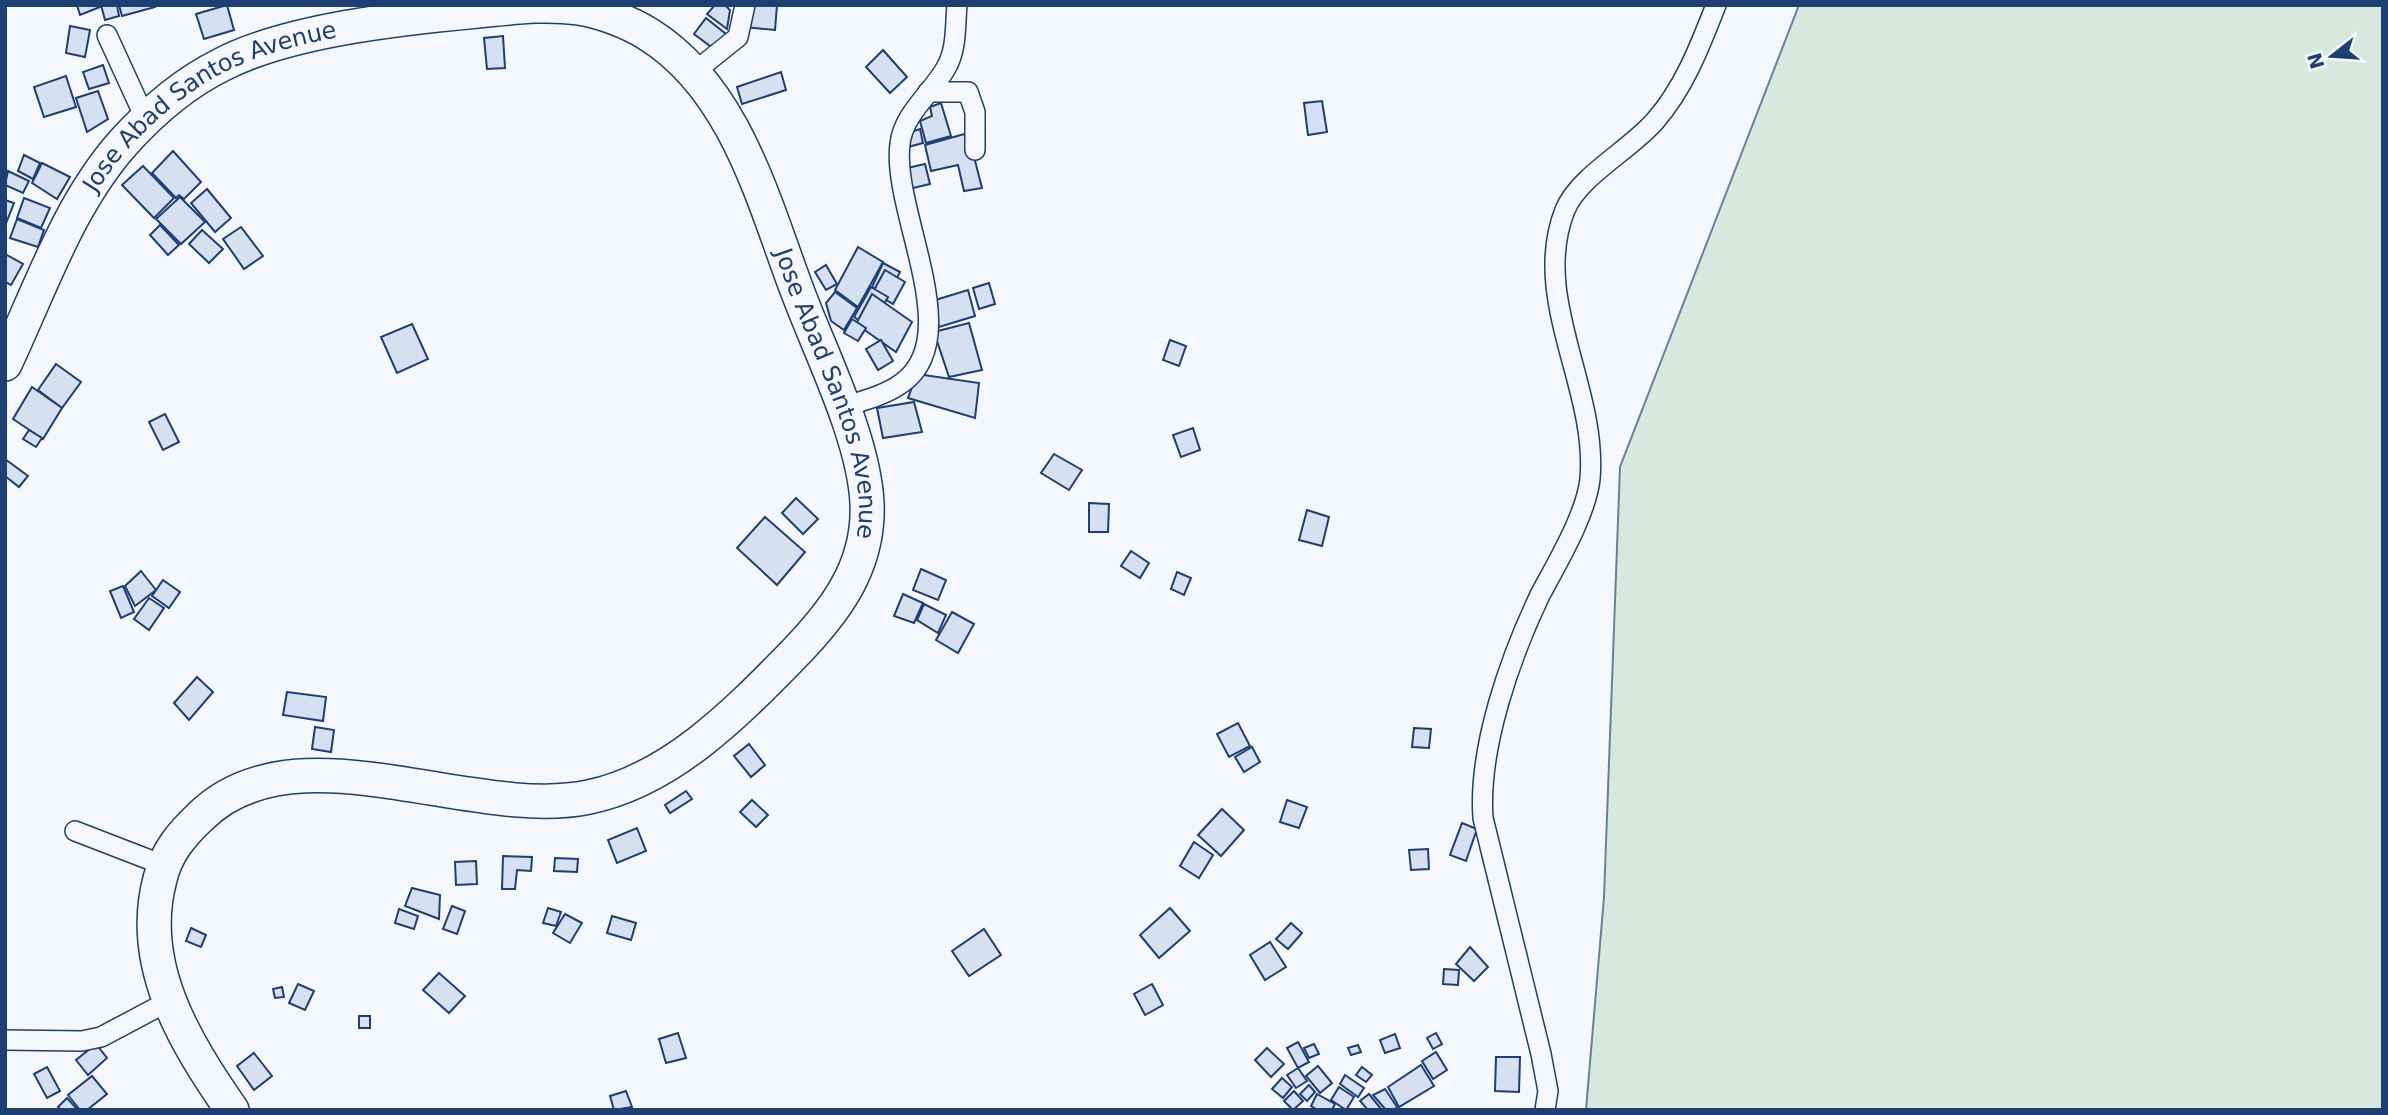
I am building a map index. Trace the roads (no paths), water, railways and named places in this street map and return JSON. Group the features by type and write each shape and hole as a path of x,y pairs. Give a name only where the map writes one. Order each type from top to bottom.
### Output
{"highway":[{"name":"Jose Abad Santos Avenue","path":"5,364 72,218 97,176 146,120 183,89 220,65 291,41 405,18 517,7 585,7 649,35 693,73 715,98 756,181 852,431 867,503 862,554 846,592 826,622 771,678 669,765 632,783 587,798 554,800 512,800 356,779 275,779 240,788 211,805 180,837 163,865 154,899 158,967 169,1001 192,1052 232,1110"}],"street":[{"path":"693,73 738,37 745,5"},
{"path":"843,407 902,384 914,372 926,345 930,326 929,305 901,193 900,142 905,125 953,54 957,5"},
{"path":"1545,1110 1548,1091 1541,1054 1483,818 1481,792 1498,713 1521,635 1581,510 1590,480 1580,382 1558,304 1552,257 1566,207 1591,175 1625,151 1656,121 1681,87 1716,5"},
{"path":"107,35 146,120"},
{"path":"928,92 968,92 975,111 975,150"},
{"path":"75,831 163,865"},
{"path":"5,1040 82,1041 101,1037 169,1001"}]}
